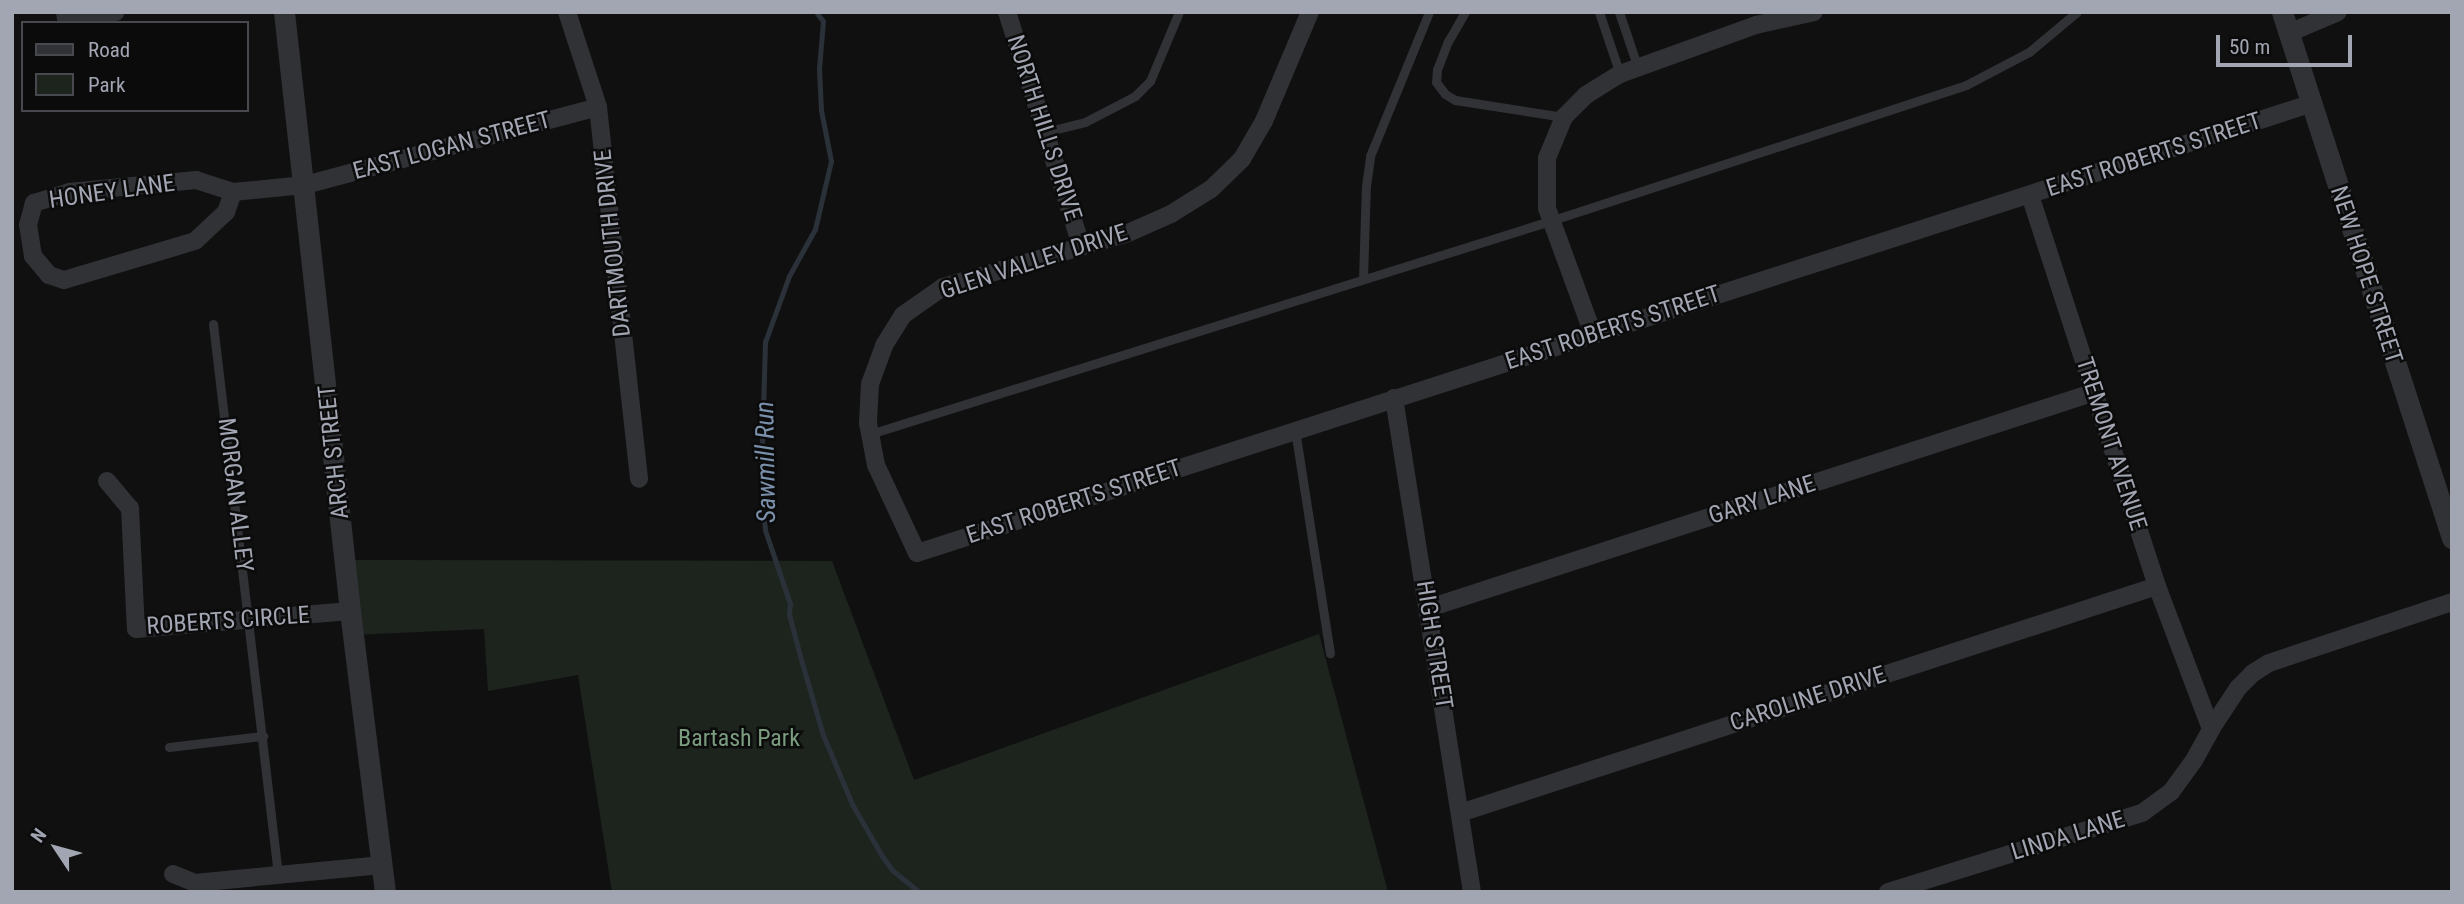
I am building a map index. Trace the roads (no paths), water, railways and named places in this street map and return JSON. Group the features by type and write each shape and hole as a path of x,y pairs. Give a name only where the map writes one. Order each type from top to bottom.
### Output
{"street":[{"path":"65,12 66,19 116,12"},
{"name":"ARCH STREET","path":"284,12 350,611 385,892"},
{"name":"DARTMOUTH DRIVE","path":"567,12 598,107 639,478"},
{"name":"NORTH HILLS DRIVE","path":"1007,12 1081,245"},
{"name":"GLEN VALLEY DRIVE","path":"917,553 876,465 870,434 870,384 884,346 903,315 943,287 1128,233 1171,214 1211,189 1242,159 1264,121 1310,12"},
{"path":"1593,334 1550,220 1545,184 1546,159 1564,117 1586,95 1620,74 1753,19 1814,12"},
{"name":"NEW HOPE STREET","path":"2282,12 2452,538"},
{"path":"2289,33 2338,12"},
{"name":"EAST ROBERTS STREET","path":"917,553 2310,104"},
{"name":"EAST LOGAN STREET","path":"305,185 598,107"},
{"name":"HONEY LANE","path":"233,192 226,212 195,241 64,281 49,275 33,256 28,225 34,203 69,192 196,180 233,192 305,185"},
{"name":"TREMONT AVENUE","path":"2030,196 2157,586 2210,729"},
{"name":"GARY LANE","path":"1429,608 2095,392"},
{"name":"HIGH STREET","path":"1394,398 1472,892"},
{"name":"ROBERTS CIRCLE","path":"107,481 130,508 135,629 350,611"},
{"name":"CAROLINE DRIVE","path":"1460,813 2157,586"},
{"name":"LINDA LANE","path":"1888,892 2142,813 2171,792 2193,762 2210,729 2238,688 2253,673 2269,663 2452,602"},
{"path":"173,874 195,883 382,865"}],"lane":[{"path":"1045,132 1085,122 1135,96 1150,81 1179,12"},
{"path":"1363,279 1366,186 1370,156 1429,12"},
{"path":"1465,12 1448,41 1437,68 1436,82 1445,94 1455,100 1564,117"},
{"path":"1599,12 1620,74"},
{"path":"1619,12 1638,68"},
{"path":"870,434 1550,220 1966,85 2029,52 2077,12"},
{"name":"MORGAN ALLEY","path":"213,324 251,621 278,875"},
{"path":"1295,430 1330,653"},
{"path":"169,747 263,736"}],"waterway":[{"name":"Sawmill Run","path":"816,12 823,21 819,69 821,110 831,161 815,229 789,276 765,342 761,479 765,530 790,604 789,614 823,735 852,804 892,870 919,892"}],"park label":[{"name":"Bartash Park","path":"739,739"}]}
